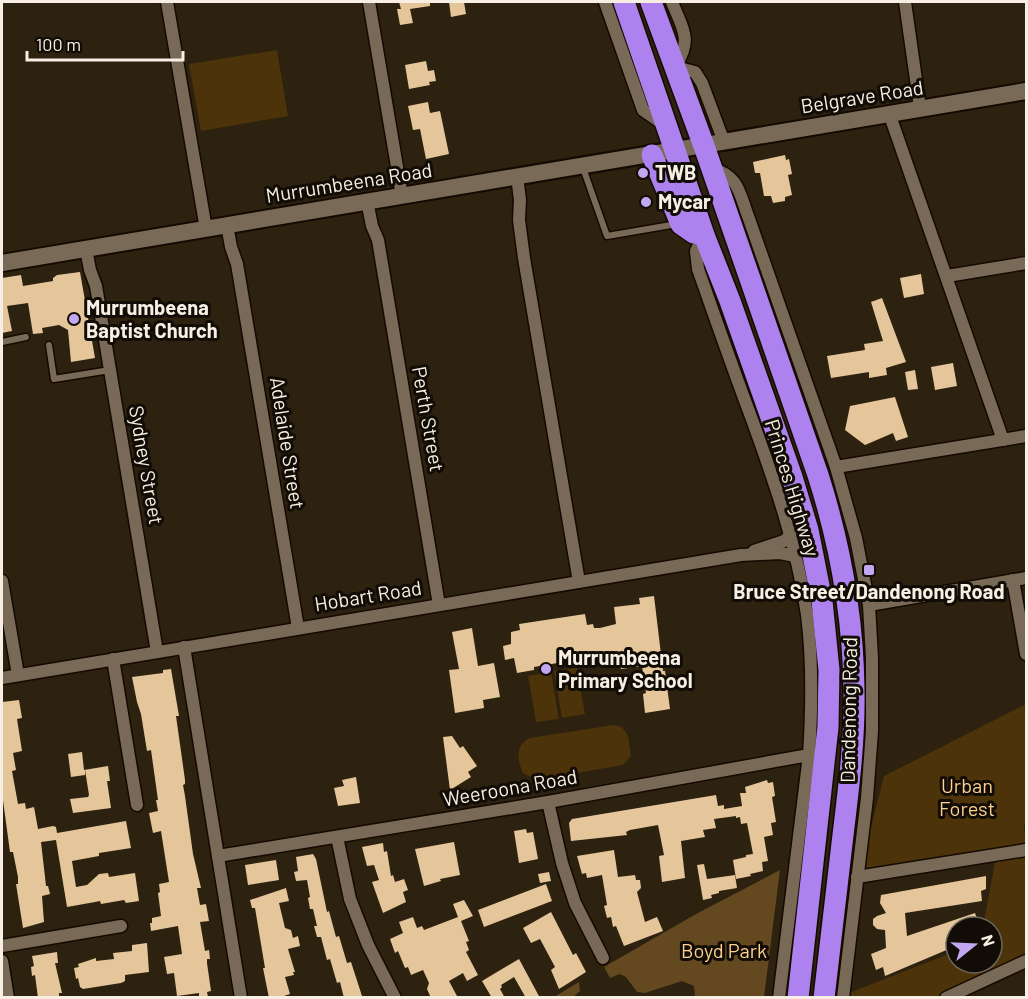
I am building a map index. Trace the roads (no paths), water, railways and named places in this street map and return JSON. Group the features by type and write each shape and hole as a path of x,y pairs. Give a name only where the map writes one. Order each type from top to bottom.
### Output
{"highway":[{"name":"Princes Highway","path":"624,2 704,235 758,410 808,530 817,570 826,635 828,727 824,998"},
{"name":"Princes Highway","path":"651,2 675,67 714,144 711,168 800,397 818,475 837,542 851,629 854,722 825,875 798,998"},
{"path":"652,155 681,224 694,233 704,235"}],"main road":[{"name":"Belgrave Road","path":"714,144 1026,91"},
{"name":"Murrumbeena Road","path":"2,263 714,144"}],"street":[{"path":"167,2 206,229"},
{"path":"369,2 402,196"},
{"path":"605,2 643,110 667,126"},
{"path":"672,2 686,39 684,53 675,67"},
{"path":"905,2 920,108"},
{"path":"889,113 1003,440"},
{"path":"512,177 512,202 519,220 579,582"},
{"name":"Perth Street","path":"371,201 372,226 378,240 439,605"},
{"name":"Adelaide Street","path":"231,224 231,247 237,264 298,628"},
{"name":"Sydney Street","path":"90,248 90,270 96,286 157,652"},
{"path":"947,276 1026,263"},
{"path":"758,410 800,397"},
{"name":"Dandenong Road","path":"779,998 825,875 867,798 872,731 873,697 869,605 856,538 836,467 800,397"},
{"name":"Dandenong Road","path":"758,410 791,536 807,617 812,667 809,756 843,998"},
{"path":"836,467 1026,436"},
{"name":"Hobart Road","path":"741,555 791,536"},
{"name":"Hobart Road","path":"2,678 741,555 780,553 795,556"},
{"path":"869,605 1026,578"},
{"path":"1013,580 1026,654"},
{"path":"2,581 18,675"},
{"path":"184,647 241,998"},
{"path":"114,659 137,806"},
{"name":"Weeroona Road","path":"218,856 548,802 809,756"},
{"path":"548,802 561,863 575,903 603,958"},
{"path":"337,837 350,899 368,945 395,998"},
{"path":"825,875 1026,850"},
{"path":"2,946 121,926"},
{"path":"2,961 8,998"},
{"path":"946,998 1026,961"}],"lane":[{"path":"583,166 607,236 681,224"},
{"path":"2,342 26,336"},
{"path":"49,345 54,379 110,370"}],"place":[{"name":"TWB","path":"643,173"},
{"name":"Mycar","path":"646,202"},
{"name":"Murrumbeena Baptist Church","path":"74,319"},
{"name":"Bruce Street/Dandenong Road","path":"869,570"},
{"name":"Murrumbeena Primary School","path":"546,669"}],"park label":[{"name":"Urban Forest","path":"967,798"},
{"name":"Boyd Park","path":"724,951"}]}
